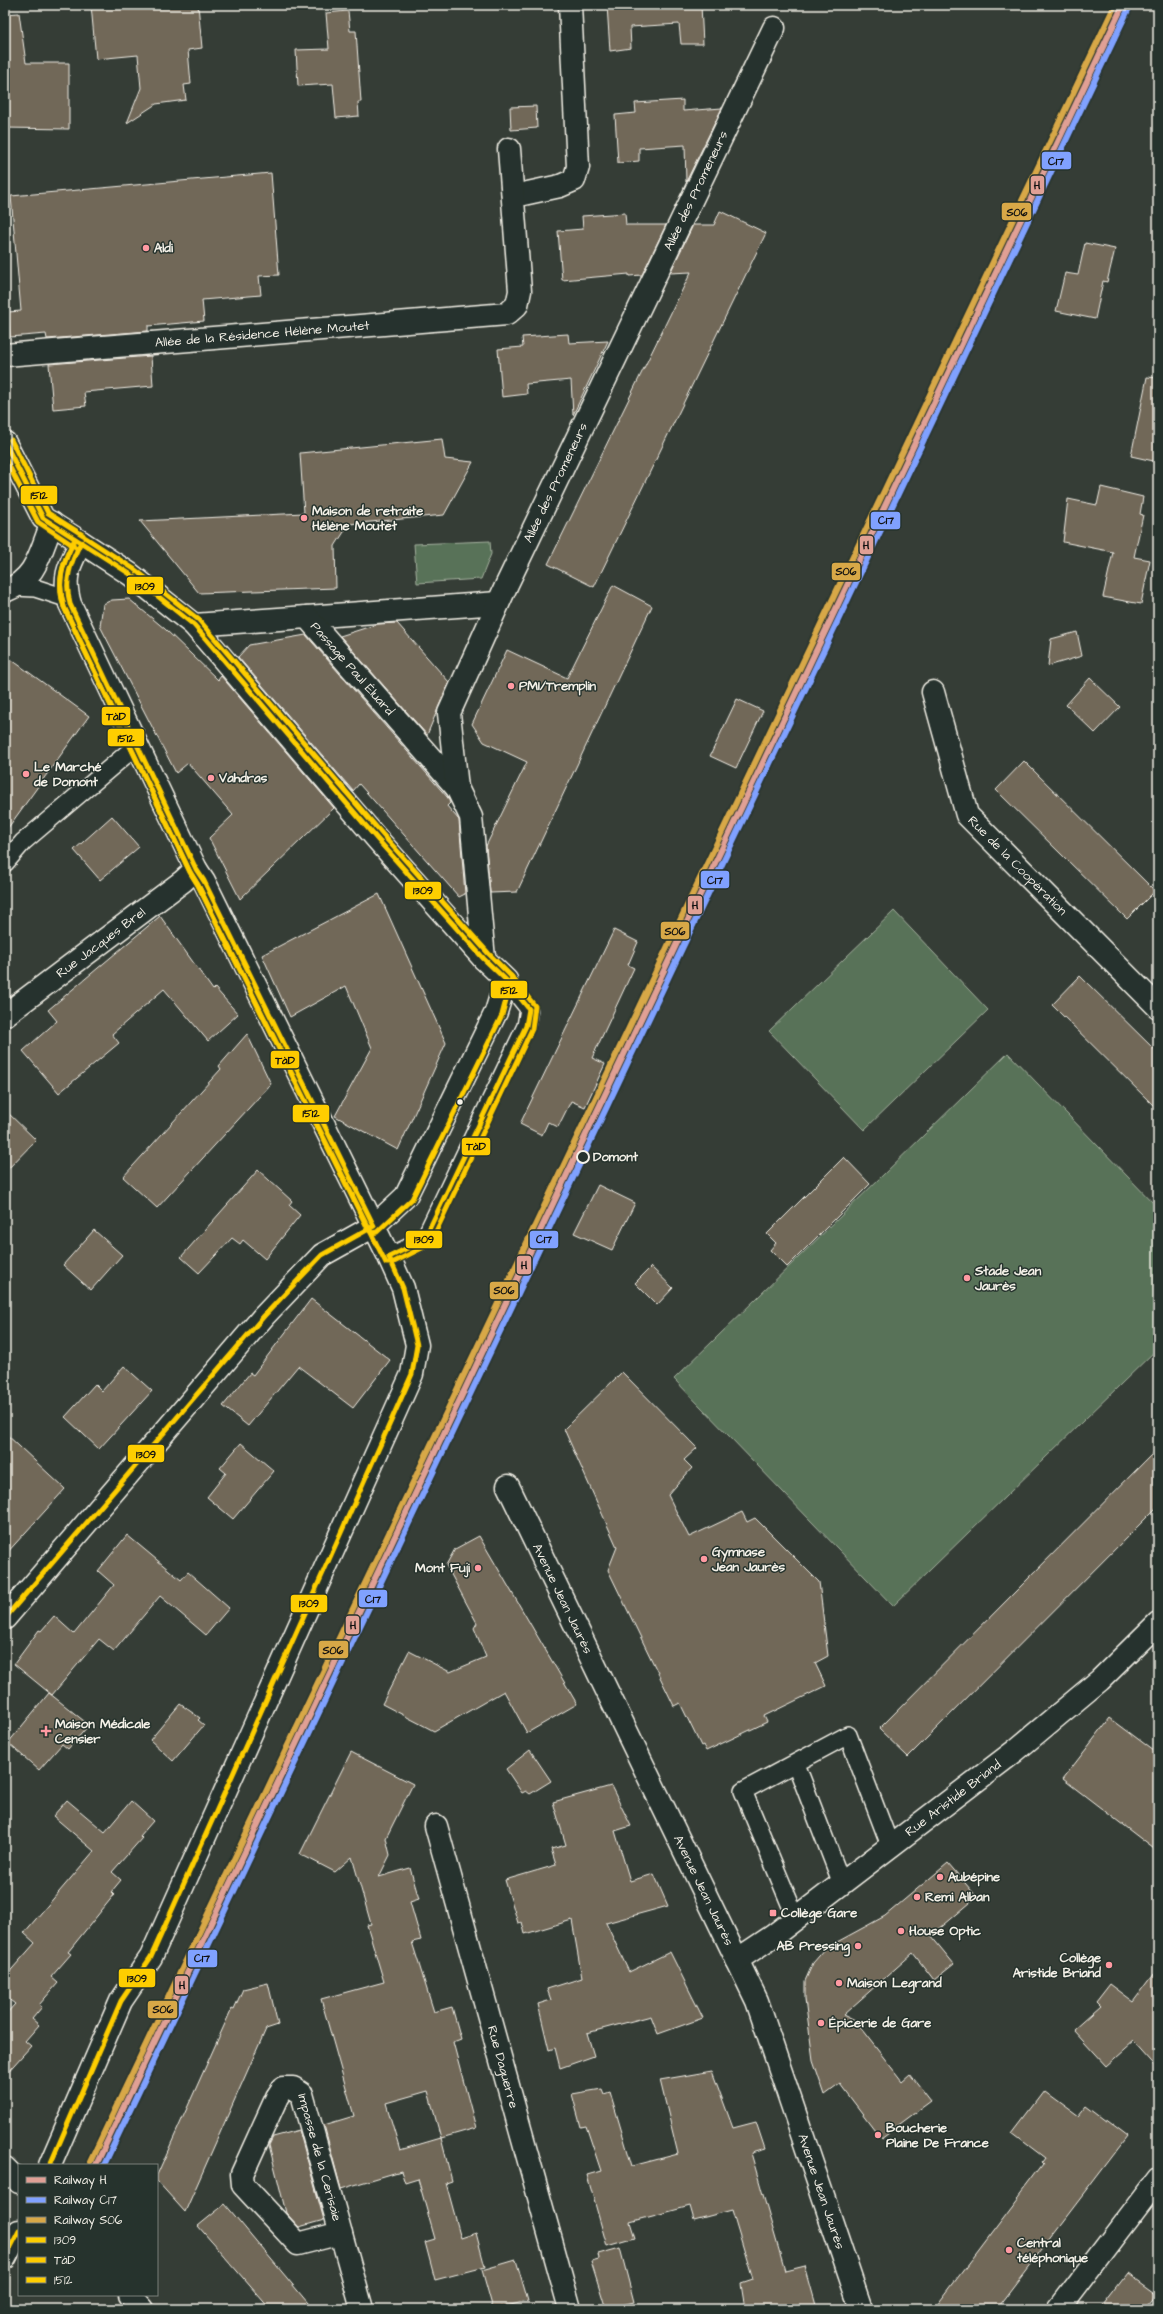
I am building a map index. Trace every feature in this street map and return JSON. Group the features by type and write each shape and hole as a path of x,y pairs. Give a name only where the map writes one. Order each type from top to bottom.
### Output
{"street":[{"path":"509,149 514,196 560,186 574,180 578,167 570,5"},
{"name":"Allée des Promeneurs","path":"484,960 471,817 457,788 449,713 498,603 774,28"},
{"name":"Allée de la Résidence Hélène Moutet","path":"5,355 507,314 517,305 520,290 514,196"},
{"path":"5,443 44,518 130,574 194,626 378,840 484,960 506,980 496,1012 406,1196 374,1226 322,1255 264,1316 5,1618"},
{"path":"10,589 28,578 52,523"},
{"path":"50,2164 121,2001 151,1957 412,1374 417,1345 402,1288 389,1257 136,746 69,599 65,584 70,563 81,542"},
{"path":"307,617 498,603"},
{"name":"Passage Paul Éluard","path":"194,626 307,617 457,788"},
{"name":"Rue de la Coopération","path":"933,692 967,815 1158,1007"},
{"name":"Rue Jacques Brel","path":"6,1013 183,881 196,868"},
{"name":"Avenue Jean Jaurès","path":"508,1486 757,2001 861,2309"},
{"name":"Rue Aristide Briand","path":"737,1960 891,1848 992,1770 1100,1680 1158,1623"},
{"name":"Rue Daguerre","path":"436,1826 570,2309"},
{"name":"Impasse de la Cerisaie","path":"341,2233 298,2244 243,2185 242,2174 277,2097 283,2088 293,2088 302,2094 341,2233 362,2309"},
{"path":"5,2168 18,2181"},
{"path":"1059,2309 1158,2178"},
{"path":"5,2258 18,2233"},
{"path":"131,2296 143,2309"}],"lane":[{"path":"10,589 35,588 69,599"},
{"path":"5,863 23,842 136,746"},
{"path":"389,1257 424,1240 526,1026 529,1009 506,980"},
{"path":"796,1918 743,1791 848,1735 891,1848"},
{"path":"796,1764 842,1884"}],"green space":[{"path":"490,541 491,554 481,579 417,583 414,544"},
{"path":"894,911 988,1010 864,1130 769,1031"},
{"name":"Stade Jean Jaurès","path":"1008,1053 1158,1208 1158,1348 893,1606 674,1379"}],"building":[{"path":"91,5 198,5 202,48 188,50 191,84 184,85 186,100 156,104 127,123 141,88 138,55 96,59"},
{"path":"607,5 701,5 703,44 681,44 679,24 630,27 631,48 610,51"},
{"path":"348,11 350,31 356,31 361,102 358,102 359,116 336,118 333,84 298,86 296,50 329,49 326,13"},
{"path":"19,13 26,63 69,63 69,129 5,128 5,14"},
{"path":"683,100 683,111 722,108 686,182 685,145 639,148 639,161 618,163 615,115 636,113 635,103"},
{"path":"536,106 537,128 511,130 510,107"},
{"name":"Aldi","path":"271,173 279,275 259,276 261,295 202,300 204,321 148,326 148,331 47,339 46,334 10,337 8,312 21,311 11,196"},
{"path":"720,211 766,233 594,587 548,564 691,272 670,273 693,225 714,225"},
{"path":"625,213 626,225 666,225 642,275 629,276 629,274 562,280 558,231 583,229 582,216"},
{"path":"1085,243 1115,249 1107,282 1103,281 1095,319 1056,311 1065,273 1078,275"},
{"path":"568,334 569,343 608,341 573,415 571,380 526,384 527,394 502,397 498,349 523,347 522,337"},
{"path":"151,356 153,386 84,392 86,406 53,409 49,364"},
{"path":"1147,377 1158,378 1158,462 1131,456"},
{"name":"Maison de retraite Hélène Moutet","path":"442,439 445,459 473,462 444,515 349,524 335,546 336,588 199,593 140,521 304,513 300,453"},
{"path":"1101,487 1143,497 1140,514 1143,515 1134,557 1150,560 1141,604 1103,597 1113,552 1063,542 1068,499 1097,505"},
{"path":"613,585 652,606 517,892 490,893 486,846 527,762 484,742 472,724 507,650 567,678"},
{"path":"129,599 165,629 218,680 221,676 334,808 240,899 209,838 233,815 188,763 176,773 100,626 103,604 112,600"},
{"path":"397,623 449,682 427,735 340,636 378,624"},
{"path":"1077,632 1082,656 1048,666 1051,639"},
{"path":"306,635 448,798 450,803 447,806 459,820 465,894 459,897 359,784 353,791 238,657 249,645"},
{"name":"Le Marché de Domont","path":"5,655 89,716 5,832"},
{"path":"1090,678 1120,707 1095,733 1066,705"},
{"path":"737,699 763,711 736,768 710,756"},
{"path":"1024,761 1155,891 1127,919 996,790"},
{"path":"112,816 139,847 100,880 74,850"},
{"path":"379,894 446,1043 398,1150 335,1116 372,1048 346,986 290,1017 262,955"},
{"path":"160,916 213,990 215,988 238,1014 208,1041 164,989 112,1034 119,1043 59,1093 23,1051 57,1021 48,1010"},
{"path":"614,930 638,942 628,965 634,968 592,1058 605,1064 585,1107 571,1101 558,1127 548,1122 542,1135 520,1124"},
{"path":"1080,976 1158,1053 1158,1110 1052,1005"},
{"path":"247,1034 271,1084 157,1208 123,1177 221,1069 219,1066"},
{"path":"5,1110 36,1140 5,1172"},
{"path":"844,1157 870,1184 787,1267 770,1250 776,1243 767,1234"},
{"path":"258,1170 292,1201 289,1205 300,1215 265,1259 243,1240 240,1244 232,1238 199,1273 181,1257"},
{"path":"598,1185 635,1203 612,1250 574,1233"},
{"path":"94,1230 122,1255 91,1290 63,1265"},
{"path":"651,1267 673,1288 657,1305 635,1283"},
{"path":"311,1299 390,1360 353,1408 298,1366 248,1426 223,1406 250,1373 253,1375"},
{"path":"124,1366 152,1391 99,1449 65,1417 95,1384 102,1391"},
{"name":"Gymnase Jean Jaurès","path":"622,1372 697,1448 684,1460 692,1468 668,1495 689,1537 742,1512 747,1522 755,1518 819,1582 828,1656 815,1663 826,1686 764,1716 767,1722 706,1751 703,1745 701,1746 680,1703 674,1706 608,1570 617,1547 564,1429"},
{"path":"5,1433 65,1489 5,1555"},
{"path":"241,1443 274,1471 233,1519 207,1497 226,1473 220,1468"},
{"path":"1158,1448 1158,1506 908,1757 879,1729"},
{"path":"127,1535 181,1580 188,1572 229,1608 206,1635 160,1596 114,1651 99,1639 52,1695 14,1664 39,1630 41,1631 54,1616 74,1634 114,1585 98,1571"},
{"path":"479,1536 577,1704 527,1733 504,1691 434,1731 382,1704 409,1651 450,1672 486,1657 474,1628 477,1623 446,1565 455,1549"},
{"name":"Maison Médicale Censier","path":"49,1693 89,1725 68,1749 62,1744 39,1770 8,1743"},
{"path":"180,1704 200,1718 198,1720 204,1725 173,1761 150,1740"},
{"path":"1110,1718 1158,1754 1158,1852 1063,1779"},
{"path":"530,1750 551,1781 530,1794 526,1791 522,1793 506,1769"},
{"path":"351,1752 413,1784 386,1838 390,1855 379,1877 410,1868 419,1899 410,1902 421,1940 412,1942 434,2012 452,2007 461,2039 453,2042 476,2128 441,2138 452,2181 446,2183 461,2238 476,2233 485,2267 435,2280 425,2242 435,2239 418,2179 405,2183 401,2171 341,2189 324,2125 354,2116 321,1999 384,1982 367,1925 371,1924 352,1857 335,1872 300,1854","holes":["428,2091 441,2138 400,2150 386,2103"]},
{"path":"611,1786 631,1826 615,1831 630,1881 654,1874 668,1906 606,1923 629,1972 670,1952 703,2018 658,2034 651,2016 587,2033 594,2056 560,2068 555,2048 549,2050 538,2004 551,2000 547,1989 582,1978 572,1920 525,1934 522,1922 518,1923 505,1880 556,1865 551,1849 566,1845 553,1802"},
{"path":"67,1800 105,1832 131,1801 153,1821 140,1836 142,1838 112,1872 121,1880 111,1892 114,1895 68,1952 71,1954 51,1977 58,1983 39,2005 42,2007 32,2019 39,2025 25,2041 31,2046 5,2075 5,2015 15,2004 5,1996 5,1977 35,1943 24,1933 94,1851 53,1816"},
{"path":"948,1863 977,1897 931,1936 954,1964 934,1980 913,1953 843,2015 855,2021 902,2081 910,2074 931,2101 881,2138 840,2084 825,2095 813,2060 805,1999 805,1981 813,1963 826,1948 885,1916"},
{"path":"1158,1970 1158,2070 1133,2042 1106,2066 1073,2030 1100,2006 1096,2002 1110,1984 1134,2002"},
{"path":"268,1983 278,2025 266,2029 185,2212 158,2182 158,2173 232,2008 234,2009 243,1989"},
{"path":"712,2071 733,2128 756,2122 765,2149 751,2153 785,2271 805,2266 817,2309 745,2309 741,2284 753,2280 732,2210 694,2220 690,2206 630,2222 635,2238 607,2246 587,2175 601,2171 586,2126 581,2127 572,2094 602,2089 604,2094 610,2092 632,2166 678,2154 660,2080"},
{"name":"Central téléphonique","path":"1044,2091 1078,2116 1087,2105 1128,2136 996,2309 934,2309 1044,2164 1042,2162 1045,2158 1012,2133"},
{"path":"299,2130 324,2220 299,2227 286,2213 269,2145 273,2137"},
{"path":"225,2204 313,2309 270,2309 198,2226"},
{"path":"620,2248 634,2302 606,2309 591,2261 599,2259 598,2254"},
{"path":"516,2260 528,2301 493,2309 482,2270"},
{"path":"1127,2274 1156,2295 1145,2309 1100,2309"}],"rail line":[{"name":"S06","path":"90,2162 1115,5"},
{"name":"H","path":"96,2164 1123,5"},
{"name":"C17","path":"104,2164 1129,8"}],"transit line":[{"name":"1512","path":"11,440 48,513 83,535"},
{"name":"1309","path":"5,443 43,518 130,574 194,625 378,840 484,959 506,980 529,1009 526,1026 424,1240 389,1257 403,1288 417,1345 412,1374 151,1957 121,2001 50,2164"},
{"name":"TàD","path":"5,458 38,522 77,548"},
{"name":"1512","path":"72,545 65,560 61,575 61,591 64,607 190,872 198,885 368,1229 372,1233 377,1232 412,1199 502,1015 512,977 489,954 383,835 199,620 134,569 86,538"},
{"name":"TàD","path":"75,539 67,556 62,572 61,589 64,607 190,872 198,885 386,1263 392,1263 430,1244 532,1029 535,1006 511,976"},
{"name":"1309","path":"5,1618 264,1316 322,1255 374,1226 204,881 196,869 70,604 68,595 69,572 81,542"},
{"name":"1309","path":"5,2258 18,2233"}],"place":[{"name":"Aldi","path":"146,248"},
{"name":"Maison de retraite Hélène Moutet","path":"304,518"},
{"name":"PMI/Tremplin","path":"511,686"},
{"name":"Le Marché de Domont","path":"26,774"},
{"name":"Vahdras","path":"211,778"},
{"name":"Domont","path":"583,1157"},
{"name":"Stade Jean Jaurès","path":"967,1278"},
{"name":"Gymnase Jean Jaurès","path":"704,1559"},
{"name":"Mont Fuji","path":"478,1568"},
{"name":"Maison Médicale Censier","path":"46,1731"},
{"name":"Aubépine","path":"940,1877"},
{"name":"Remi Alban","path":"917,1897"},
{"name":"Collège Gare","path":"773,1913"},
{"name":"House Optic","path":"901,1931"},
{"name":"AB Pressing","path":"858,1946"},
{"name":"Collège Aristide Briand","path":"1109,1965"},
{"name":"Maison Legrand","path":"839,1983"},
{"name":"Épicerie de Gare","path":"821,2023"},
{"name":"Boucherie Plaine De France","path":"878,2135"},
{"name":"Central téléphonique","path":"1009,2250"}]}
